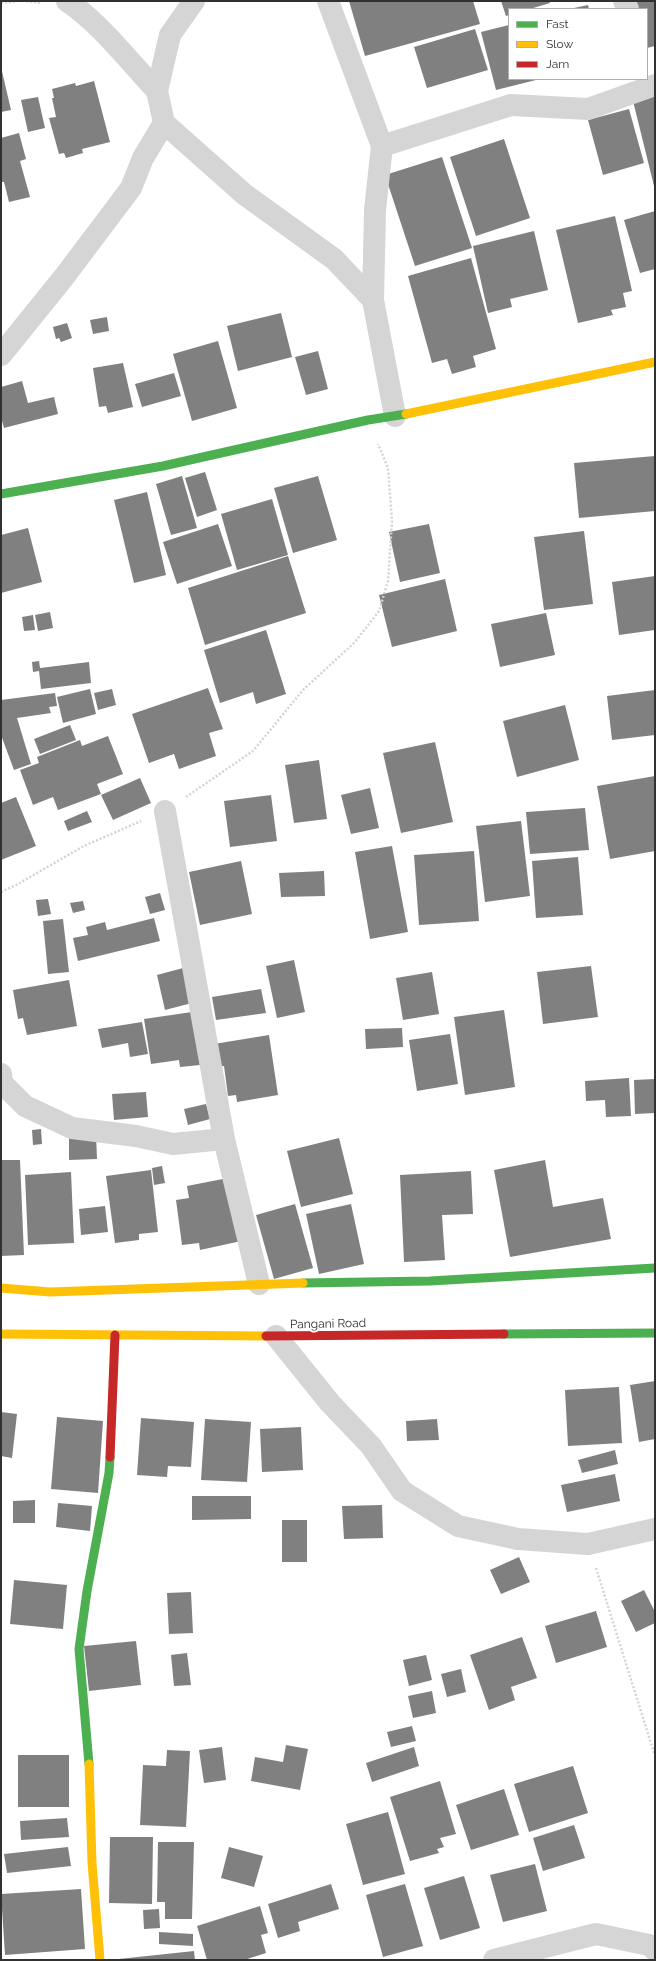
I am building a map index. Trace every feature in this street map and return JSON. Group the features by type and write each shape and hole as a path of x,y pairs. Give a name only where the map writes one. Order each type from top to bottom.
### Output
{"street":[{"path":"66,1 78,8 157,91"},
{"path":"194,1 170,35 157,91 164,123 244,194 334,259 373,300"},
{"path":"328,1 382,146 375,210 373,300 395,416"},
{"path":"382,146 511,105 588,109 630,86 655,85"},
{"path":"1,355 64,277 131,188 143,158 164,123"},
{"path":"1,494 162,466 368,420 432,410 655,362"},
{"path":"165,811 224,1139 259,1284"},
{"path":"1,1074 2,1083 25,1106 72,1128 136,1136 173,1144 224,1139"},
{"path":"1,1288 50,1292 259,1284 430,1281 655,1268"},
{"name":"Pangani Road","path":"1,1334 276,1336 655,1332"},
{"path":"100,1960 92,1863 89,1752 79,1650 87,1591 109,1473 115,1335"},
{"path":"276,1336 330,1404 371,1446 402,1492 458,1526 518,1539 588,1544 655,1530"},
{"path":"494,1960 596,1934 649,1945 655,1950"}],"path":[{"path":"1,3 16,1"},
{"path":"1,892 84,846 165,811 254,751 303,690 355,642 379,612 388,581 392,521 388,468 368,420"},
{"path":"588,1544 655,1756"}],"building":[{"path":"349,1 473,1 480,24 365,56"},
{"path":"501,1 549,1 550,3 533,8 508,8 508,15 506,16"},
{"path":"634,1 655,1 655,46 648,48 648,8 636,8"},
{"path":"588,5 589,8 574,8"},
{"path":"508,25 508,80 536,80 496,90 481,32"},
{"path":"475,29 488,70 427,88 414,47"},
{"path":"1,67 11,110 1,112"},
{"path":"94,81 110,142 82,149 83,153 66,158 64,153 59,154 49,118 56,117 52,98 54,98 52,89 75,83 76,86"},
{"path":"655,96 655,186 654,186 633,101"},
{"path":"38,97 45,128 28,132 21,100"},
{"path":"629,109 644,163 603,175 588,120"},
{"path":"19,133 26,159 20,161 30,197 9,202 4,182 1,182 1,138"},
{"path":"504,139 530,218 476,236 450,157"},
{"path":"442,157 472,248 415,266 385,175"},
{"path":"655,211 655,269 640,273 624,220"},
{"path":"615,216 632,291 623,293 626,307 611,310 613,315 578,323 556,230"},
{"path":"534,231 548,290 510,299 512,307 488,313 473,246"},
{"path":"471,258 496,349 473,356 476,367 452,374 447,359 432,363 408,276"},
{"path":"281,313 292,357 238,371 227,326"},
{"path":"107,317 109,331 93,334 90,320"},
{"path":"67,323 72,338 61,342 59,338 56,339 53,327"},
{"path":"218,341 237,408 192,421 173,354"},
{"path":"318,351 328,389 306,395 295,357"},
{"path":"123,363 133,407 108,413 106,406 99,407 93,368"},
{"path":"174,373 181,396 142,407 135,384"},
{"path":"22,381 28,403 54,397 58,414 4,428 1,417 1,387"},
{"path":"655,456 655,511 579,518 574,463"},
{"path":"205,472 217,510 197,517 185,478"},
{"path":"182,476 197,528 171,535 156,484"},
{"path":"318,476 337,540 293,553 274,488"},
{"path":"147,492 166,575 134,583 114,500"},
{"path":"272,499 288,555 237,570 221,514"},
{"path":"218,524 232,566 177,584 163,542"},
{"path":"429,524 440,573 400,582 389,532"},
{"path":"28,528 42,582 1,593 1,535"},
{"path":"584,531 593,604 544,610 534,537"},
{"path":"288,556 306,613 205,645 188,588"},
{"path":"655,576 655,630 619,635 612,582"},
{"path":"445,579 457,631 392,647 379,595"},
{"path":"50,612 53,628 38,631 35,615"},
{"path":"546,613 555,655 500,667 491,624"},
{"path":"33,615 35,630 24,631 22,617"},
{"path":"266,630 286,694 256,704 253,692 220,703 204,650"},
{"path":"39,661 40,668 89,662 91,683 41,689 39,671 33,672 32,662"},
{"path":"208,688 223,729 209,733 216,756 179,769 174,754 149,763 132,714"},
{"path":"90,689 96,714 63,723 57,697"},
{"path":"112,689 116,705 98,710 94,693"},
{"path":"655,690 655,735 612,740 607,696"},
{"path":"55,693 57,706 49,707 51,713 17,718 31,764 14,770 1,735 1,700"},
{"path":"565,705 579,760 517,777 503,721"},
{"path":"70,725 76,740 40,754 34,739"},
{"path":"108,736 123,774 97,784 101,794 58,810 53,797 33,805 20,770 39,763 37,757 80,740 82,746"},
{"path":"435,742 453,822 401,833 383,753"},
{"path":"319,760 327,819 294,823 285,765"},
{"path":"655,776 655,851 610,859 597,786"},
{"path":"140,778 151,803 113,820 101,795"},
{"path":"370,788 379,828 351,834 341,795"},
{"path":"271,795 277,841 230,847 224,801"},
{"path":"16,797 36,846 1,860 1,803"},
{"path":"585,808 589,850 530,854 526,812"},
{"path":"87,811 92,822 68,831 64,821"},
{"path":"521,821 530,896 485,902 476,826"},
{"path":"392,846 408,932 370,939 355,852"},
{"path":"474,851 479,921 419,925 414,855"},
{"path":"578,857 583,915 536,918 532,861"},
{"path":"241,861 252,914 200,925 189,872"},
{"path":"324,871 325,896 281,897 279,873"},
{"path":"160,893 165,910 150,914 145,897"},
{"path":"48,899 51,914 38,916 36,900"},
{"path":"83,901 85,910 73,913 70,903"},
{"path":"154,918 160,941 78,961 73,938 88,935 86,927 105,922 107,930"},
{"path":"63,919 69,972 48,974 43,921"},
{"path":"294,960 305,1012 277,1018 266,966"},
{"path":"591,966 598,1017 543,1024 537,972"},
{"path":"183,968 192,1003 165,1010 157,975"},
{"path":"432,972 439,1014 403,1020 396,978"},
{"path":"69,980 77,1026 27,1035 23,1018 18,1019 13,990"},
{"path":"261,989 266,1013 216,1020 212,997"},
{"path":"504,1010 515,1087 465,1095 454,1017"},
{"path":"192,1012 200,1065 180,1067 179,1060 151,1064 144,1019"},
{"path":"142,1022 148,1054 130,1057 128,1043 102,1048 98,1029"},
{"path":"402,1028 403,1047 366,1049 365,1029"},
{"path":"450,1034 458,1084 417,1091 409,1040"},
{"path":"269,1035 278,1095 237,1102 236,1095 228,1096 224,1066 217,1067 214,1044"},
{"path":"629,1078 631,1116 606,1117 605,1100 586,1101 585,1081"},
{"path":"655,1079 655,1113 635,1114 634,1080"},
{"path":"146,1092 148,1117 114,1120 112,1094"},
{"path":"206,1104 210,1119 188,1125 184,1109"},
{"path":"41,1129 42,1144 33,1145 32,1130"},
{"path":"96,1134 97,1159 69,1160 69,1135"},
{"path":"339,1138 353,1194 301,1207 287,1151"},
{"path":"1,1160 20,1160 24,1255 1,1256"},
{"path":"545,1160 553,1207 603,1198 611,1239 510,1257 494,1170"},
{"path":"162,1166 165,1183 154,1185 152,1168"},
{"path":"151,1170 158,1232 139,1234 139,1240 115,1243 106,1176"},
{"path":"471,1171 473,1214 442,1215 445,1260 404,1262 400,1175"},
{"path":"71,1172 74,1243 28,1245 25,1175"},
{"path":"233,1177 246,1240 200,1250 199,1243 182,1245 176,1200 189,1198 187,1186"},
{"path":"295,1204 313,1268 274,1279 256,1215"},
{"path":"351,1204 364,1264 319,1274 306,1214"},
{"path":"105,1206 108,1232 81,1235 79,1209"},
{"path":"655,1381 655,1439 639,1442 630,1385"},
{"path":"619,1387 622,1443 568,1446 565,1390"},
{"path":"1,1412 17,1414 12,1458 1,1456"},
{"path":"57,1417 103,1421 98,1493 51,1489"},
{"path":"141,1418 194,1422 191,1467 168,1466 167,1477 137,1475"},
{"path":"205,1419 251,1422 247,1482 201,1480"},
{"path":"437,1419 439,1440 407,1441 406,1421"},
{"path":"301,1427 303,1470 262,1472 260,1429"},
{"path":"615,1450 618,1464 582,1473 578,1460"},
{"path":"615,1474 620,1501 567,1512 561,1485"},
{"path":"192,1496 251,1496 251,1519 192,1520"},
{"path":"35,1500 35,1523 13,1523 13,1501"},
{"path":"58,1503 92,1506 90,1531 56,1527"},
{"path":"382,1505 383,1538 344,1539 342,1506"},
{"path":"282,1520 307,1520 307,1562 282,1562"},
{"path":"519,1557 530,1582 501,1594 490,1570"},
{"path":"14,1580 67,1585 63,1629 10,1624"},
{"path":"644,1590 655,1612 655,1623 636,1632 621,1601"},
{"path":"191,1592 193,1633 169,1634 167,1593"},
{"path":"596,1611 607,1647 556,1663 545,1626"},
{"path":"522,1637 537,1678 511,1687 515,1700 489,1710 470,1655"},
{"path":"136,1641 141,1685 89,1691 84,1646"},
{"path":"187,1653 191,1685 174,1686 171,1655"},
{"path":"426,1655 432,1680 409,1686 403,1660"},
{"path":"461,1669 466,1692 447,1697 441,1674"},
{"path":"432,1691 436,1713 413,1718 408,1696"},
{"path":"412,1726 416,1741 391,1747 387,1732"},
{"path":"286,1745 308,1749 300,1790 251,1781 255,1757 283,1762"},
{"path":"222,1747 226,1780 204,1783 199,1750"},
{"path":"414,1747 419,1766 372,1782 366,1763"},
{"path":"167,1750 190,1751 186,1827 140,1825 143,1765 166,1766"},
{"path":"18,1755 69,1755 69,1807 18,1807"},
{"path":"573,1766 588,1813 529,1832 514,1784"},
{"path":"440,1781 456,1834 440,1838 444,1847 437,1849 439,1853 410,1861 390,1797"},
{"path":"504,1789 519,1835 471,1850 456,1805"},
{"path":"388,1812 405,1874 363,1885 346,1824"},
{"path":"67,1818 69,1837 21,1840 20,1821"},
{"path":"574,1825 585,1858 543,1871 533,1838"},
{"path":"110,1837 153,1837 152,1904 109,1903"},
{"path":"158,1842 194,1842 192,1919 165,1919 165,1902 157,1902"},
{"path":"68,1847 71,1866 7,1873 4,1854"},
{"path":"229,1847 263,1856 254,1887 221,1878"},
{"path":"535,1864 547,1911 503,1922 490,1875"},
{"path":"464,1876 480,1928 440,1940 424,1888"},
{"path":"331,1884 339,1909 298,1922 300,1931 278,1938 268,1904"},
{"path":"405,1884 423,1946 383,1957 366,1895"},
{"path":"81,1889 85,1949 5,1955 1,1894"},
{"path":"260,1906 268,1933 261,1935 266,1953 244,1960 207,1960 197,1926"},
{"path":"159,1909 160,1928 144,1929 143,1910"},
{"path":"159,1932 193,1934 193,1946 159,1944"},
{"path":"194,1951 195,1960 119,1960 119,1959"}],"traffic: fast":[{"path":"1,494 163,466 368,420 406,414"},
{"path":"303,1283 430,1281 655,1268"},
{"path":"504,1334 655,1333"},
{"path":"89,1764 79,1649 87,1591 109,1473 110,1457"}],"traffic: slow":[{"path":"406,414 655,362"},
{"path":"1,1288 50,1292 303,1283"},
{"path":"1,1334 266,1336"},
{"path":"89,1764 92,1863 100,1960"}],"traffic: jam":[{"path":"266,1336 504,1334"},
{"path":"110,1457 115,1335"}]}
